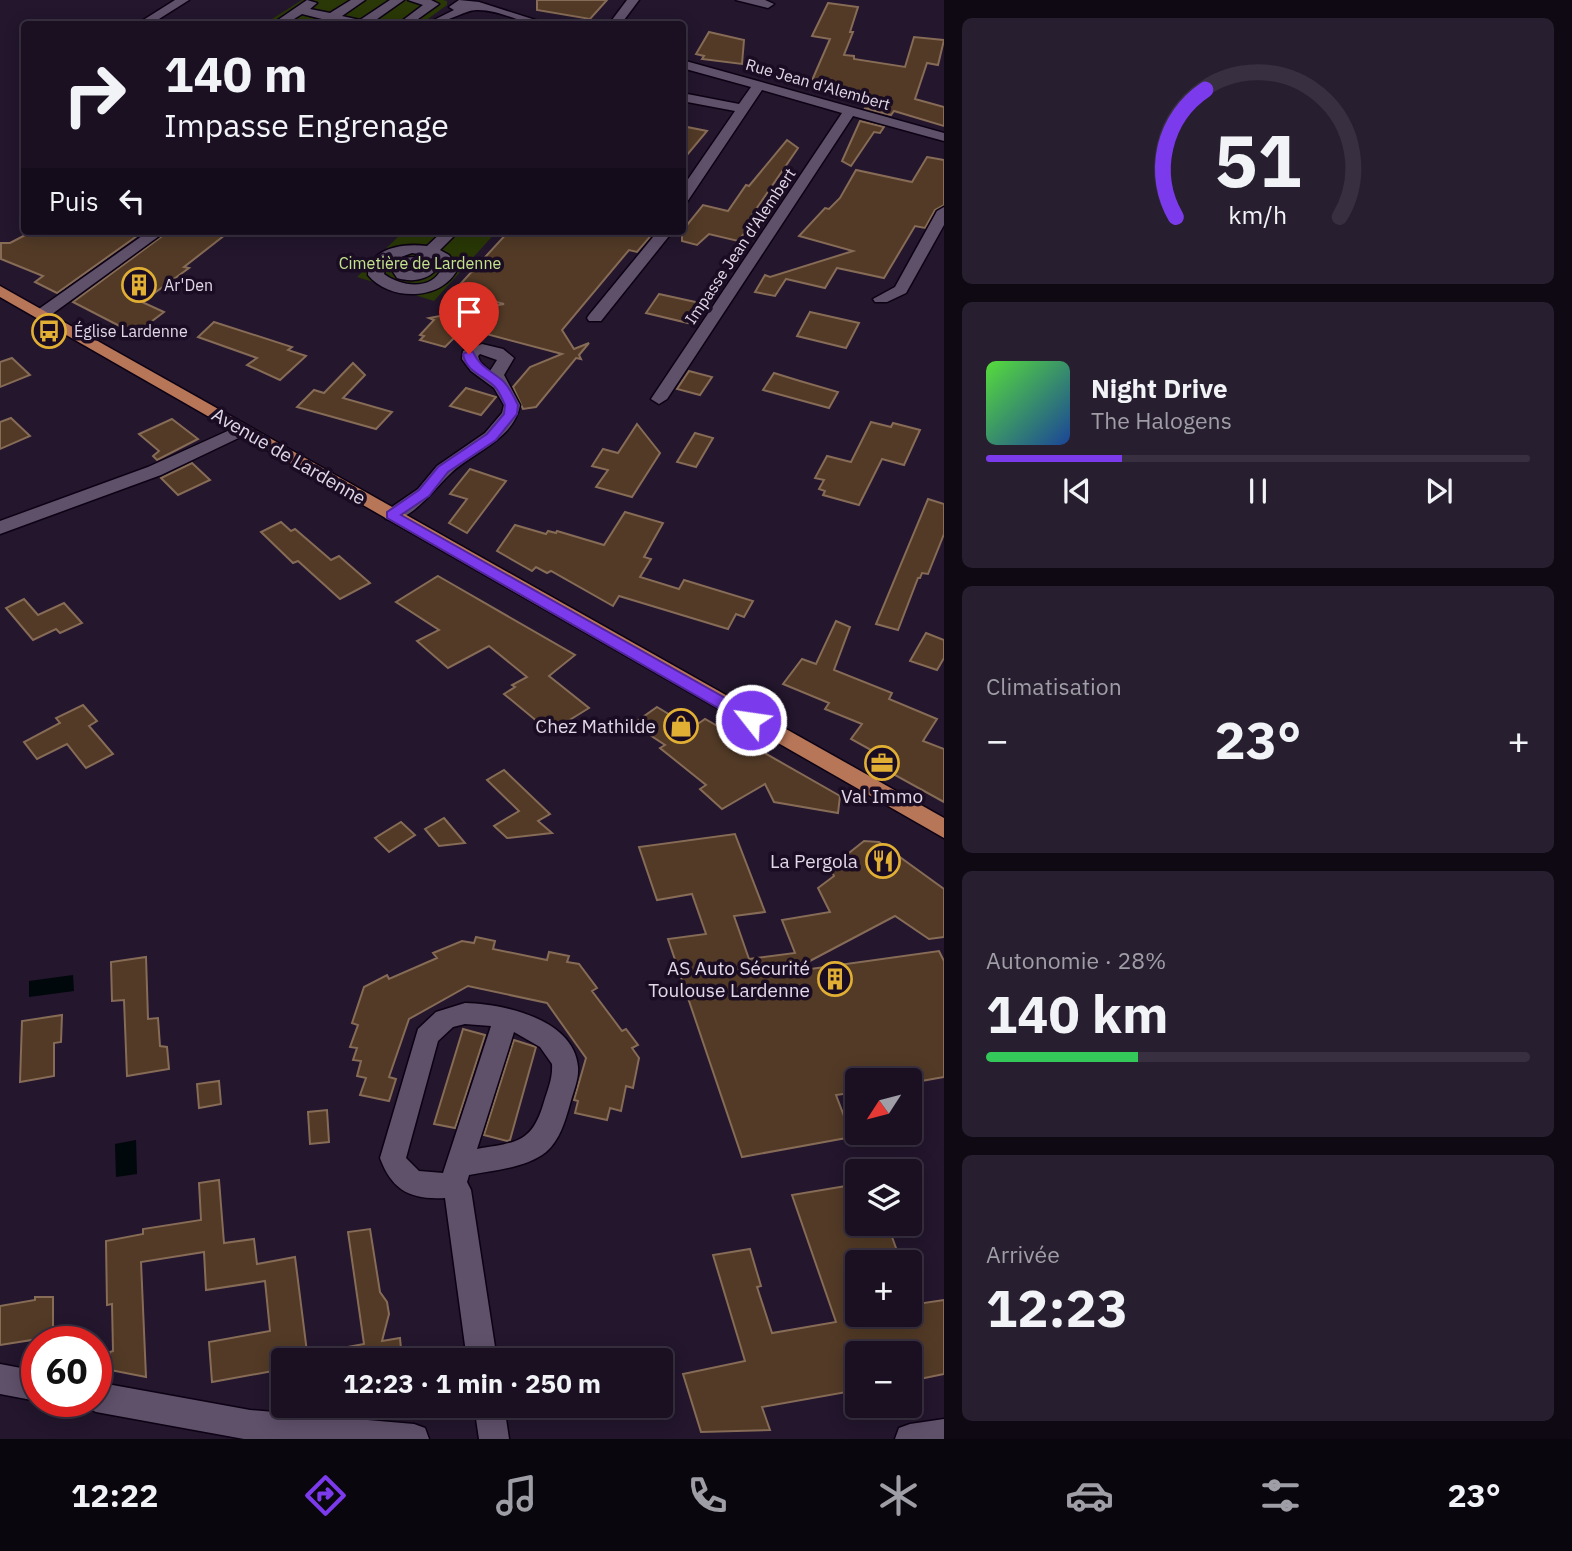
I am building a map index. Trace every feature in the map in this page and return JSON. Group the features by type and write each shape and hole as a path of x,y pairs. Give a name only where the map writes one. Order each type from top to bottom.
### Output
{"main road":[{"name":"Avenue de Lardenne","path":"0,291 944,829"}],"street":[{"path":"148,21 183,0"},
{"path":"283,21 316,0"},
{"path":"300,10 328,21 359,0"},
{"path":"366,21 398,0"},
{"path":"408,21 433,4 414,0"},
{"path":"617,21 633,0"},
{"path":"742,0 768,4"},
{"path":"437,21 466,4 531,21"},
{"name":"Rue Jean d'Alembert","path":"686,65 944,137"},
{"path":"686,193 759,85"},
{"path":"686,98 742,109"},
{"name":"Impasse Jean d'Alembert","path":"659,399 850,111"},
{"path":"881,299 901,290 944,211"},
{"path":"43,314 153,235"},
{"path":"380,260 400,276 424,288 446,278 426,262 402,250 380,260 376,264 376,275 400,276 417,276 426,262 449,235"},
{"path":"595,318 663,235"},
{"path":"392,515 424,493 443,470 491,437 510,414 512,405 499,384"},
{"path":"0,528 119,484 243,429"},
{"path":"467,1013 506,1019 543,1032 561,1052 566,1066 551,1126 531,1148 457,1174 429,1188 408,1181 396,1169 393,1158 427,1037 438,1024 467,1013"},
{"path":"480,1348 457,1190 457,1174 506,1019"},
{"path":"0,1379 21,1383"},
{"path":"112,1400 250,1425 414,1439"},
{"path":"491,1418 494,1439"},
{"path":"910,1439 944,1434"}],"green space":[{"path":"302,0 447,1 447,5 425,21 269,21"},
{"name":"Cimetière de Lardenne","path":"400,235 493,235 434,301 357,277"}],"shaded area":[{"path":"73,975 74,991 29,997 29,981"},
{"path":"136,1140 137,1174 116,1177 115,1144"}],"building":[{"path":"537,0 607,0 590,19 537,10"},
{"path":"828,3 858,7 850,32 853,32 844,55 854,56 854,59 905,67 914,37 944,40 938,65 927,63 915,99 944,107 944,126 894,111 891,115 865,108 868,102 856,100 860,91 810,85 830,39 812,36"},
{"path":"709,32 744,40 742,64 702,59 704,56 696,54"},
{"path":"860,121 884,127 880,133 874,132 851,166 842,161"},
{"path":"686,127 707,131 686,156"},
{"path":"787,140 798,148 750,218 756,219 738,241 709,234 697,245 682,241 682,235 686,235 686,226 703,205 728,211 746,185 749,186"},
{"path":"927,157 944,160 944,205 935,210 925,228 915,226 884,278 837,268 825,288 786,279 775,296 755,292 765,275 770,277 853,251 799,236 825,208 829,209 840,198 856,170 912,182"},
{"path":"25,235 138,235 57,293 35,282 43,276 1,259 1,243 10,243"},
{"path":"164,235 225,235 184,267 189,268 142,302 164,312 135,334 73,302"},
{"path":"505,235 652,235 637,252 629,250 562,330 574,349 589,343 579,355 581,359 576,358 536,407 523,409 513,387 530,367 562,354 464,328 445,347 420,340 424,336 420,335 434,320 429,318 504,304 454,291"},
{"path":"659,294 700,303 688,323 646,313"},
{"path":"810,312 859,323 846,348 797,336"},
{"path":"214,322 292,347 288,350 306,356 280,380 247,365 257,358 198,337"},
{"path":"12,358 30,375 0,387 0,362"},
{"path":"353,363 365,375 343,398 392,412 376,429 297,407 314,390 324,393"},
{"path":"689,371 712,377 700,395 677,389"},
{"path":"774,373 838,392 829,408 763,390"},
{"path":"466,388 496,397 481,415 450,406"},
{"path":"11,418 30,436 0,449 0,422"},
{"path":"172,419 198,439 157,460 153,456 159,451 139,434"},
{"path":"871,422 891,427 893,423 920,430 904,465 882,459 859,505 823,495 825,491 819,489 824,480 815,478 827,456 851,462"},
{"path":"637,424 660,453 632,497 596,487 608,470 592,466 603,449 618,453"},
{"path":"695,433 713,438 696,467 677,462"},
{"path":"192,463 210,480 178,495 161,478"},
{"path":"470,469 506,481 467,533 449,523 467,499 450,494"},
{"path":"928,499 944,504 944,534 928,574 922,573 918,578 898,630 876,624"},
{"path":"625,512 663,523 644,557 651,559 640,577 679,589 684,580 753,601 744,617 736,614 728,629 619,596 613,606 551,571 547,573 536,567 532,571 497,551 515,525 546,534 548,531 557,531 604,545"},
{"path":"281,522 291,531 295,529 331,560 339,556 370,583 340,599 298,561 293,563 261,532"},
{"path":"438,576 575,655 549,676 589,708 550,732 504,694 515,687 512,685 527,677 489,646 448,668 417,641 439,630 396,602"},
{"path":"24,599 38,615 64,603 82,623 60,633 56,629 33,640 6,608"},
{"path":"836,621 850,627 834,670 892,693 889,699 937,719 923,741 944,749 944,802 866,759 871,750 851,739 862,724 825,709 829,703 783,684 802,659 816,664"},
{"path":"926,633 944,640 944,658 937,670 910,661"},
{"path":"83,705 97,721 89,726 113,754 86,768 67,744 37,759 24,742 60,723 56,718"},
{"path":"657,707 692,728 705,719 840,796 838,813 774,802 765,784 722,809 700,789 706,785 660,748 665,745 633,724"},
{"path":"504,770 550,814 538,821 552,833 507,838 494,826 519,811 487,780"},
{"path":"444,818 465,843 439,846 425,829"},
{"path":"401,822 415,835 389,852 375,838"},
{"path":"735,834 765,912 734,916 749,959 795,953 782,920 830,912 818,888 834,876 830,868 864,841 879,842 944,889 944,937 929,939 895,916 789,972 939,951 944,961 944,1077 922,1081 922,1068 845,1068 845,1094 836,1095 845,1119 845,1138 742,1157 668,939 706,934 692,894 657,900 639,847"},
{"path":"476,937 495,941 493,949 547,960 549,952 569,956 567,962 579,964 597,988 592,991 622,1031 626,1029 638,1045 632,1048 639,1058 633,1088 626,1086 621,1111 610,1108 607,1120 575,1113 578,1101 574,1100 586,1058 547,1003 468,986 409,1019 389,1077 396,1079 389,1101 360,1095 366,1078 357,1076 361,1061 353,1060 357,1048 350,1047 358,1025 352,1023 364,987 387,975 389,979 437,958 433,953 462,941 474,943"},
{"path":"146,957 148,1019 158,1018 160,1046 167,1047 169,1069 127,1076 124,1000 112,1001 111,962"},
{"path":"62,1015 61,1042 54,1043 54,1076 20,1082 22,1021"},
{"path":"463,1029 485,1035 455,1128 434,1124"},
{"path":"514,1040 536,1047 510,1140 507,1141 484,1135"},
{"path":"219,1081 221,1104 199,1108 197,1084"},
{"path":"327,1110 329,1142 310,1144 308,1112"},
{"path":"219,1180 224,1243 254,1239 257,1264 295,1257 306,1348 271,1348 271,1371 212,1382 209,1342 270,1331 265,1281 206,1290 204,1252 141,1262 146,1377 112,1370 112,1304 107,1305 106,1241 143,1234 143,1229 201,1220 199,1183"},
{"path":"845,1186 845,1236 892,1236 897,1250 845,1250 845,1327 922,1327 922,1303 944,1300 944,1374 922,1379 922,1341 845,1341 845,1392 762,1407 770,1430 701,1432 683,1374 745,1361 713,1255 750,1249 761,1286 757,1287 772,1333 836,1322 792,1195"},
{"path":"370,1229 380,1292 387,1302 389,1314 382,1341 400,1338 401,1348 342,1348 364,1344 348,1232"},
{"path":"35,1297 53,1297 53,1326 21,1326 21,1342 0,1345 0,1306 35,1300"}],"place":[{"name":"Ar'Den","path":"139,285"},
{"name":"Église Lardenne","path":"49,331"},
{"name":"Chez Mathilde","path":"681,726"},
{"name":"Val Immo","path":"882,763"},
{"name":"La Pergola","path":"883,861"},
{"name":"AS Auto Sécurité Toulouse Lardenne","path":"835,979"}],"route":[{"path":"469,354 470,360 481,372 499,384 512,405 510,414 491,437 453,462 424,493 392,515 751,720"}]}
